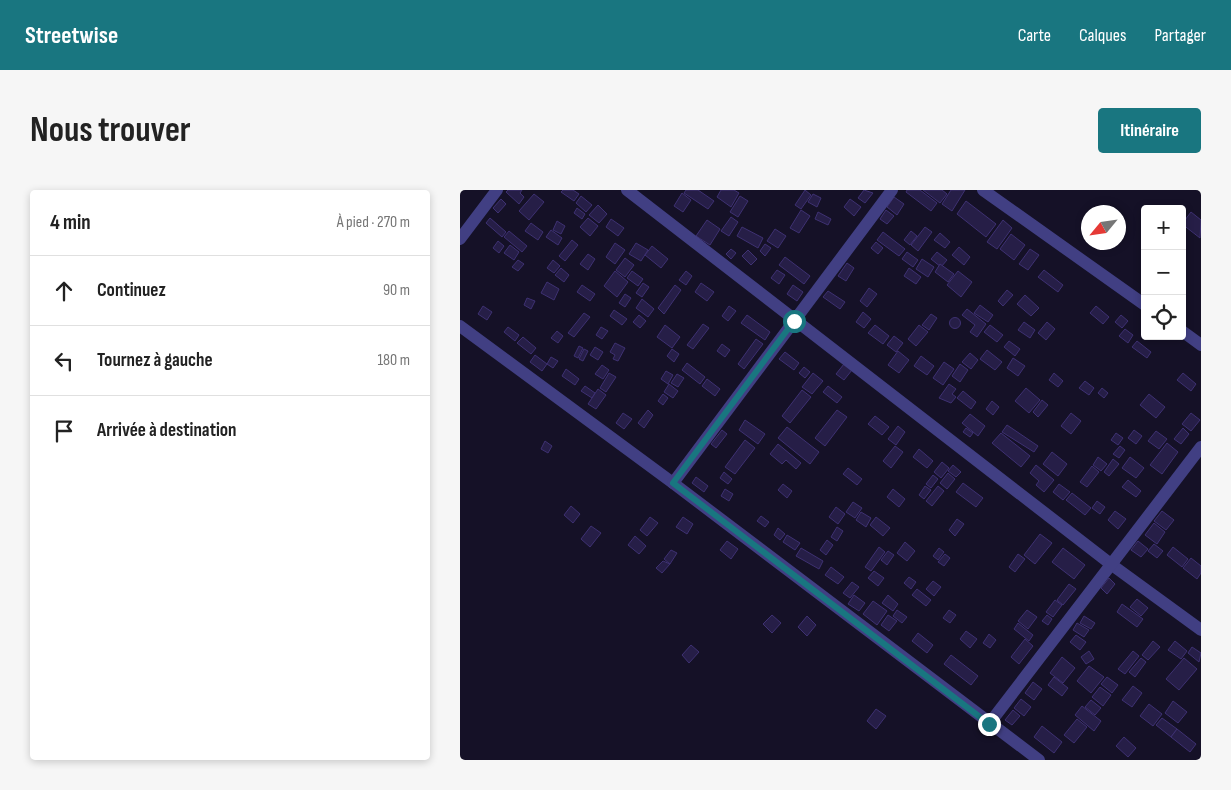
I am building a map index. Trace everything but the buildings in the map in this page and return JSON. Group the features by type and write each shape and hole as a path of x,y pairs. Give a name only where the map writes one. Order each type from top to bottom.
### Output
{"street":[{"path":"460,239 497,190"},
{"path":"627,190 1112,565 1201,630"},
{"path":"673,483 892,190"},
{"path":"983,190 1141,302"},
{"path":"460,326 673,483 1039,760"},
{"path":"1186,334 1201,344"},
{"path":"989,724 1201,447"}],"route":[{"path":"794,321 673,483 989,724"}]}
